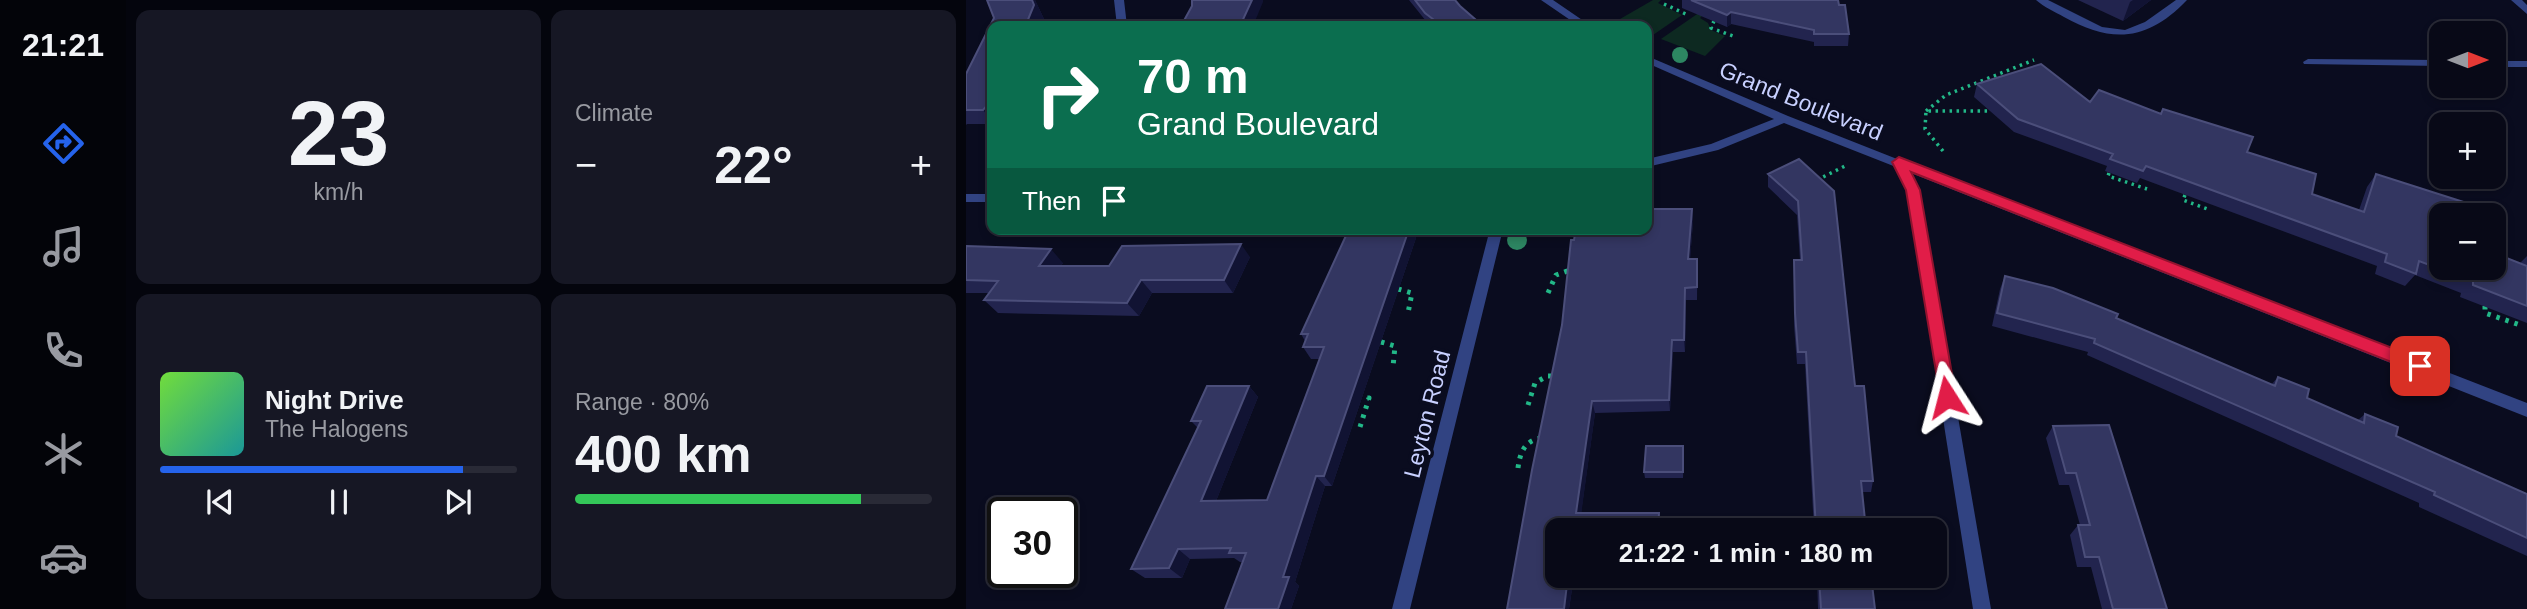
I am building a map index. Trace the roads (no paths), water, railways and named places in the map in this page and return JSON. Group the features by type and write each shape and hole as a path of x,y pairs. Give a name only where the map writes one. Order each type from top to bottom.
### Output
{"street":[{"path":"1119,0 1122,21"},
{"path":"1546,0 1578,21"},
{"path":"2040,0 2096,28 2118,33 2138,30 2182,0"},
{"path":"2516,0 2527,11"},
{"name":"Grand Boulevard","path":"1652,61 1784,119 2527,410"},
{"path":"2308,62 2429,63"},
{"path":"2506,64 2527,64"},
{"path":"1652,162 1714,147 1784,119"},
{"path":"1899,162 1913,190 1982,609"},
{"path":"966,198 987,198"},
{"name":"Leyton Road","path":"1401,609 1495,235"}]}
